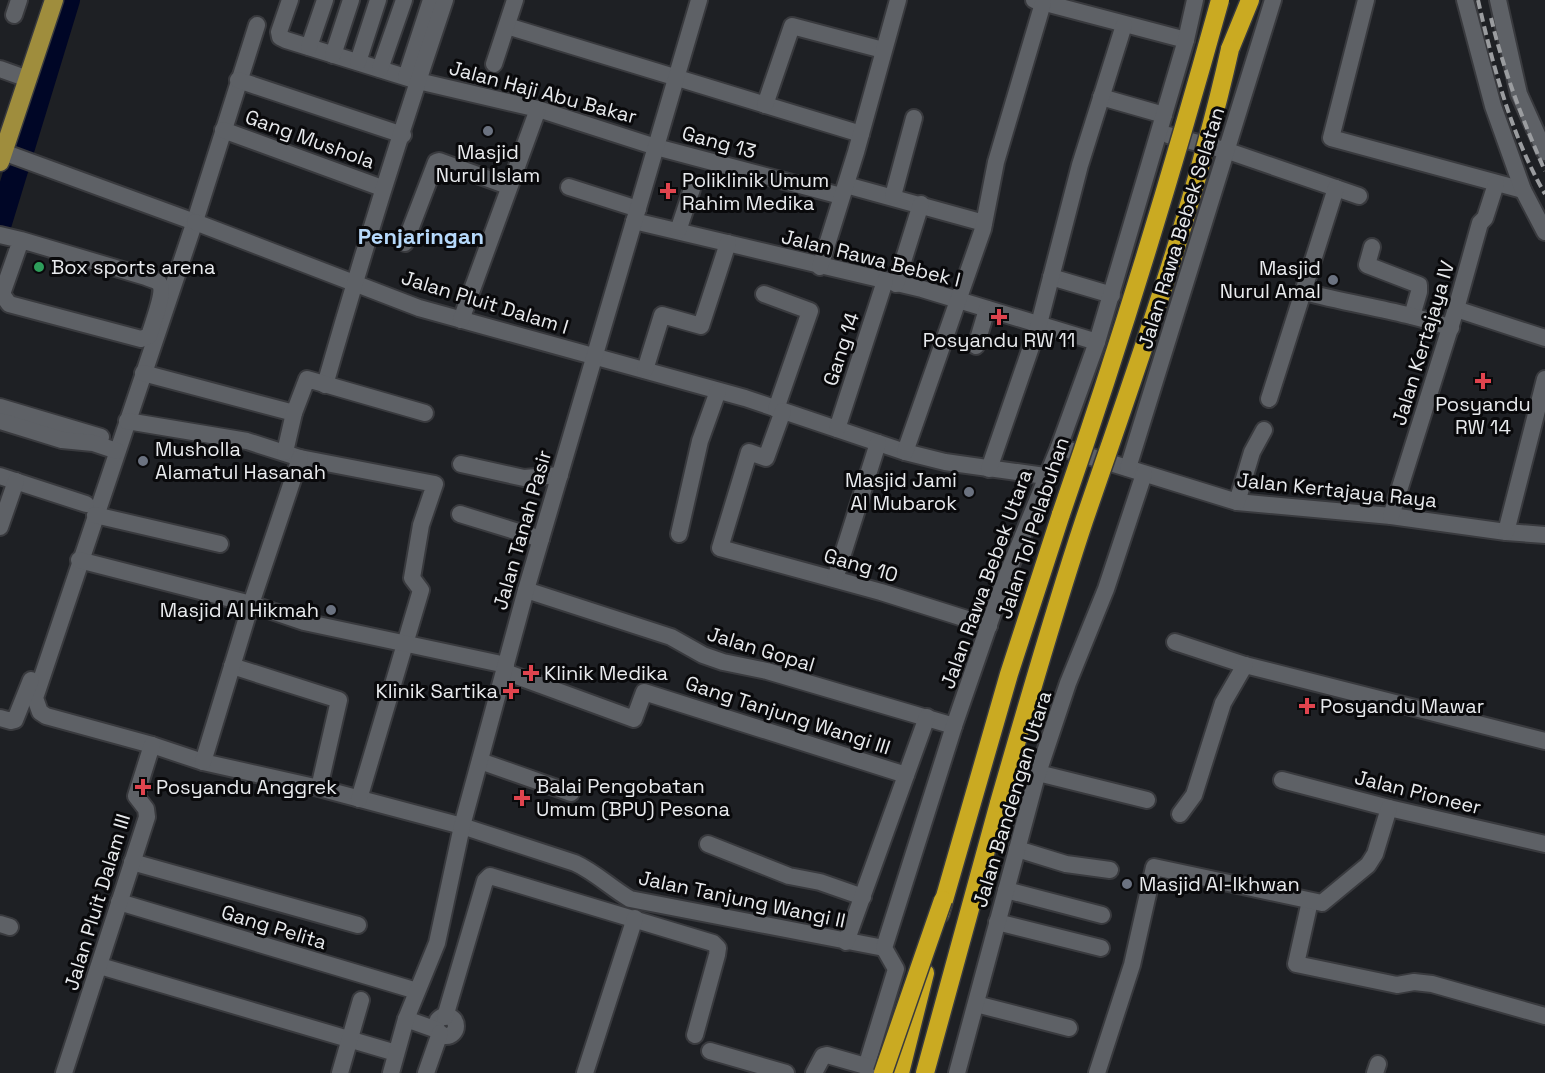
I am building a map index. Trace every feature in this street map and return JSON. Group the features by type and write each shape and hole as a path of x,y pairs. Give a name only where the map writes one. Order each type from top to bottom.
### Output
{"highway":[{"name":"Jalan Tol Pelabuhan","path":"900,1073 943,900 1009,674 1115,357 1172,175 1220,0"},
{"path":"927,1068 1034,683 1196,176 1241,0"},
{"path":"1230,49 1250,0"},
{"path":"875,1070 943,900"}],"main road":[{"path":"9,157 5,133 27,79 54,0"}],"street":[{"name":"Jalan Haji Abu Bakar","path":"290,0 279,32 280,37 412,79 538,109 656,147"},
{"path":"309,47 325,0"},
{"path":"333,55 351,0"},
{"path":"358,62 378,0"},
{"path":"380,69 404,0"},
{"path":"412,79 431,0"},
{"path":"412,79 445,0"},
{"path":"494,64 515,0"},
{"name":"Jalan Tanah Pasir","path":"391,1073 411,1006 441,929 462,826 526,590 699,0"},
{"path":"820,267 861,134 898,0"},
{"name":"Jalan Rawa Bebek Utara","path":"884,948 954,726 1045,476 1059,447 1112,295 1186,40 1195,0"},
{"name":"Jalan Rawa Bebek Selatan","path":"1128,468 1228,152 1273,0"},
{"path":"1366,0 1331,138 1523,190"},
{"path":"1466,0 1493,106 1523,190 1545,232"},
{"path":"1498,0 1519,94 1540,127 1545,152"},
{"path":"905,452 984,223 996,162 1038,1 1186,40"},
{"path":"989,469 1039,324 1080,165 1124,25"},
{"path":"257,26 144,373 91,509 79,560 35,698 40,712 46,716 152,745 203,762 319,788 462,826"},
{"path":"507,26 861,134"},
{"path":"765,105 792,26 883,50"},
{"path":"0,69 27,79"},
{"name":"Jalan Haji Abu Bakar","path":"325,385 382,188 403,135 412,79"},
{"path":"238,80 403,135"},
{"path":"1101,97 1164,115"},
{"path":"460,320 538,109"},
{"path":"892,196 914,118"},
{"name":"Gang Mushola","path":"223,130 382,188"},
{"path":"1159,133 1228,152 1359,196"},
{"name":"Gang 13","path":"656,147 843,190 892,196 984,223"},
{"name":"Jalan Pluit Dalam I","path":"9,157 192,221 354,281 419,308 595,356"},
{"path":"405,243 436,162 439,161 508,186"},
{"name":"Jalan Kertajaya IV","path":"1391,516 1456,309 1480,222 1485,218 1496,184"},
{"name":"Jalan Rawa Bebek I","path":"569,187 678,231 958,300 1096,342"},
{"path":"1269,399 1305,292 1336,188"},
{"path":"678,231 692,189"},
{"name":"Gang 14","path":"837,429 921,204"},
{"path":"0,235 21,240 158,281 162,294 149,336 141,339 9,304 2,294 21,240"},
{"path":"645,370 663,315 701,326 728,243"},
{"path":"1372,247 1367,265 1419,285 1412,316"},
{"path":"1051,277 1112,295"},
{"path":"1305,292 1351,305 1412,316 1450,328"},
{"path":"764,294 810,311 779,410"},
{"path":"976,346 987,309"},
{"path":"1456,309 1545,339"},
{"path":"595,356 718,391 905,452 989,469 1045,476"},
{"path":"144,373 294,413"},
{"path":"1506,532 1545,378"},
{"path":"203,762 293,455 294,413 308,379 425,413"},
{"path":"679,534 700,441 718,391"},
{"path":"0,407 114,446"},
{"name":"Gang 10","path":"779,410 766,458 749,452 720,548 835,579 990,626"},
{"path":"0,421 62,440 114,446"},
{"path":"127,421 247,441 293,455 435,484 415,550 412,578 421,590 359,799"},
{"path":"1237,502 1252,452 1264,430"},
{"path":"835,579 878,443"},
{"name":"Jalan Kertajaya Raya","path":"1059,447 1237,502 1391,516 1545,535"},
{"path":"461,464 525,478 560,475"},
{"name":"Jalan Bandengan Utara","path":"957,1073 1038,773 1068,683 1106,589 1144,474"},
{"path":"0,527 8,479 91,509 220,544"},
{"path":"460,514 541,539"},
{"path":"79,560 251,604 304,622 407,643 505,669"},
{"name":"Jalan Gopal","path":"526,590 671,637 703,656 766,671 954,726"},
{"path":"1175,642 1245,664 1545,741"},
{"path":"1180,814 1194,795 1223,703 1245,664"},
{"path":"232,666 339,700 319,788"},
{"name":"Gang Tanjung Wangi III","path":"505,669 634,719 644,692 906,775"},
{"path":"0,718 15,720 34,671"},
{"path":"846,942 927,717"},
{"name":"Jalan Pluit Dalam III","path":"64,1073 147,817 146,808 136,796 152,745"},
{"path":"480,761 572,794"},
{"path":"1038,773 1147,800"},
{"name":"Jalan Pioneer","path":"1281,780 1545,844"},
{"path":"1097,1073 1132,965 1154,867 1322,903 1332,898 1368,865 1375,854 1389,808"},
{"name":"Jalan Tanjung Wangi II","path":"462,826 590,869 610,888 630,899 884,948"},
{"path":"708,844 789,876 820,882 862,897"},
{"path":"1017,849 1066,864 1110,870"},
{"path":"132,862 358,925"},
{"path":"426,1073 485,881 490,876 713,943 718,948 694,1035"},
{"path":"1006,890 1102,915"},
{"path":"1310,901 1296,964 1397,985 1414,982 1432,984 1545,1016"},
{"name":"Gang Pelita","path":"119,902 411,1006 441,1024"},
{"path":"585,1073 634,918"},
{"path":"997,922 1101,948"},
{"path":"875,1070 896,969 884,948"},
{"path":"100,966 396,1053"},
{"path":"340,1073 361,1000"},
{"path":"976,1004 1069,1028"},
{"path":"710,1051 786,1073"},
{"path":"814,1073 823,1056 827,1055 875,1070 894,1073"}],"waterway":[{"path":"0,223 68,0"}],"railway":[{"path":"1478,0 1504,100 1522,148 1545,194"},
{"path":"1491,18 1515,96 1545,171"}],"place":[{"name":"Masjid Nurul Islam","path":"488,131"},
{"name":"Poliklinik Umum Rahim Medika","path":"668,191"},
{"name":"Box sports arena","path":"39,267"},
{"name":"Masjid Nurul Amal","path":"1333,280"},
{"name":"Posyandu RW 11","path":"999,317"},
{"name":"Posyandu RW 14","path":"1483,381"},
{"name":"Musholla Alamatul Hasanah","path":"143,461"},
{"name":"Masjid Jami Al Mubarok","path":"969,492"},
{"name":"Masjid Al Hikmah","path":"331,610"},
{"name":"Klinik Medika","path":"531,673"},
{"name":"Klinik Sartika","path":"511,691"},
{"name":"Posyandu Mawar","path":"1307,706"},
{"name":"Posyandu Anggrek","path":"143,787"},
{"name":"Balai Pengobatan Umum (BPU) Pesona","path":"522,798"},
{"name":"Masjid Al-Ikhwan","path":"1127,884"}],"district":[{"name":"Penjaringan","path":"421,236"}]}
